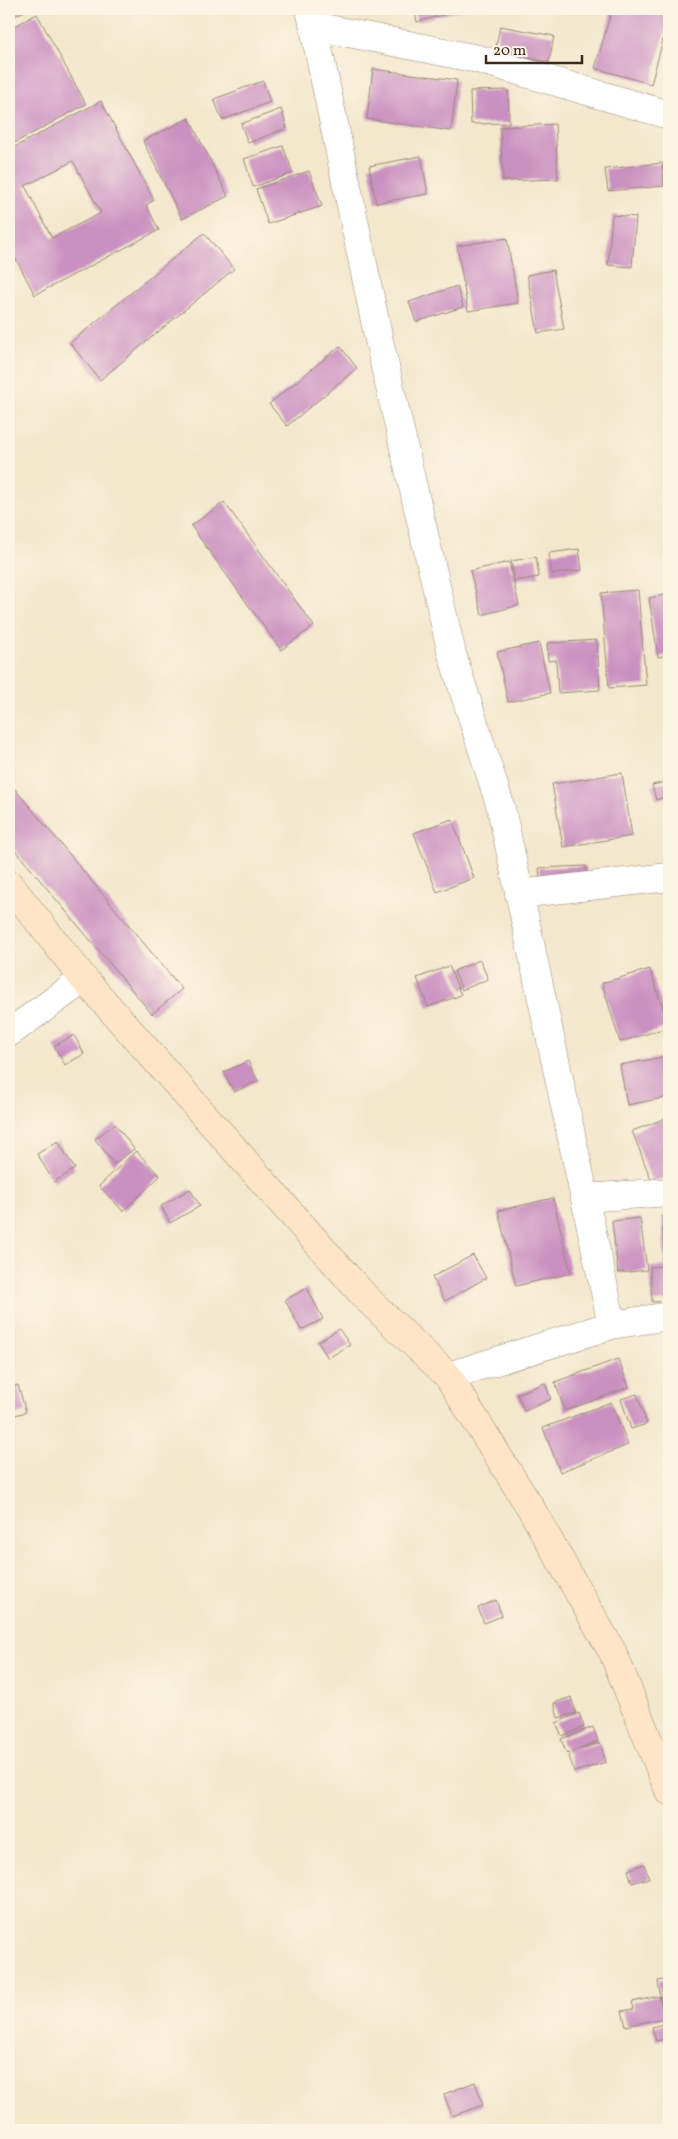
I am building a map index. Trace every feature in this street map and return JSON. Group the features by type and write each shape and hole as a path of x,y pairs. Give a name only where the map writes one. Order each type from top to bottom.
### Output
{"main road":[{"path":"9,884 84,979 366,1298 448,1376 530,1507 613,1653 669,1791"}],"street":[{"path":"612,1325 500,808 452,654 380,345 312,17 478,59 669,115"},
{"path":"519,894 669,877"},
{"path":"9,1033 84,979"},
{"path":"585,1198 669,1192"},
{"path":"448,1376 612,1325 669,1316"}],"building":[{"path":"9,9 28,9 9,19"},
{"path":"414,9 465,9 417,22"},
{"path":"612,9 669,9 669,18 651,84 595,68"},
{"path":"37,14 86,104 9,146 9,29"},
{"path":"500,26 554,36 549,62 495,52"},
{"path":"373,69 457,80 451,131 367,119"},
{"path":"263,81 270,102 222,120 214,99"},
{"path":"508,90 509,123 471,124 470,91"},
{"path":"101,101 154,200 146,205 159,230 35,295 9,246 9,150","holes":["73,161 101,213 52,238 25,186"]},
{"path":"281,109 287,128 248,143 241,124"},
{"path":"189,118 228,196 182,219 143,141"},
{"path":"555,124 558,179 503,181 500,127"},
{"path":"283,146 293,173 253,187 244,159"},
{"path":"421,156 428,194 376,203 369,166"},
{"path":"662,163 664,186 608,191 605,169"},
{"path":"309,171 322,206 268,224 256,189"},
{"path":"612,215 636,217 632,267 608,265"},
{"path":"204,233 234,269 100,380 70,343"},
{"path":"507,238 518,303 468,311 457,246"},
{"path":"553,270 564,329 538,333 527,275"},
{"path":"457,286 463,307 416,322 409,302"},
{"path":"340,346 357,368 287,426 269,404"},
{"path":"224,502 314,626 281,650 191,526"},
{"path":"579,549 582,570 552,574 549,553"},
{"path":"536,557 539,577 514,581 511,561"},
{"path":"509,562 519,605 482,615 470,571"},
{"path":"638,590 646,685 609,688 601,593"},
{"path":"669,594 669,655 658,657 649,598"},
{"path":"597,640 600,690 558,693 556,660 548,661 547,643"},
{"path":"539,643 550,693 508,702 497,652"},
{"path":"622,773 632,836 563,847 552,784"},
{"path":"9,782 182,989 152,1014 9,843"},
{"path":"666,782 669,796 656,800 652,785"},
{"path":"452,819 474,878 437,892 414,833"},
{"path":"586,866 587,880 540,882 539,868"},
{"path":"480,960 488,979 462,990 454,971"},
{"path":"449,966 461,995 428,1007 417,978"},
{"path":"650,969 669,1027 620,1042 602,983"},
{"path":"74,1035 84,1054 65,1065 54,1046"},
{"path":"669,1056 669,1097 627,1105 620,1065"},
{"path":"248,1061 258,1081 234,1092 224,1072"},
{"path":"669,1117 669,1176 652,1182 632,1131"},
{"path":"115,1124 134,1149 114,1164 95,1139"},
{"path":"58,1141 75,1169 54,1182 37,1154"},
{"path":"136,1151 160,1176 123,1211 99,1186"},
{"path":"190,1189 200,1206 170,1223 161,1206"},
{"path":"553,1198 571,1273 516,1286 498,1211"},
{"path":"669,1215 669,1301 652,1302 650,1267 665,1266 662,1216"},
{"path":"640,1218 647,1270 618,1273 612,1221"},
{"path":"473,1255 486,1278 445,1301 432,1277"},
{"path":"307,1288 323,1319 301,1330 285,1300"},
{"path":"339,1329 350,1345 328,1358 318,1342"},
{"path":"618,1359 629,1387 565,1411 555,1382"},
{"path":"545,1383 551,1399 524,1411 517,1394"},
{"path":"18,1385 26,1412 9,1417 9,1388"},
{"path":"637,1394 647,1424 631,1429 621,1399"},
{"path":"611,1402 628,1445 560,1472 543,1428"},
{"path":"496,1600 502,1616 484,1623 478,1608"},
{"path":"571,1697 576,1713 558,1718 554,1703"},
{"path":"579,1713 584,1727 562,1736 556,1723"},
{"path":"593,1727 598,1741 572,1751 600,1743 606,1762 574,1772 568,1752 566,1752 561,1739"},
{"path":"644,1864 649,1878 632,1883 628,1870"},
{"path":"669,1979 669,2018 664,2018 658,1981"},
{"path":"659,1996 664,2018 626,2026 622,2011 634,2009 632,2002"},
{"path":"669,2022 669,2038 656,2041 652,2027"},
{"path":"475,2082 483,2105 452,2116 444,2094"}]}
